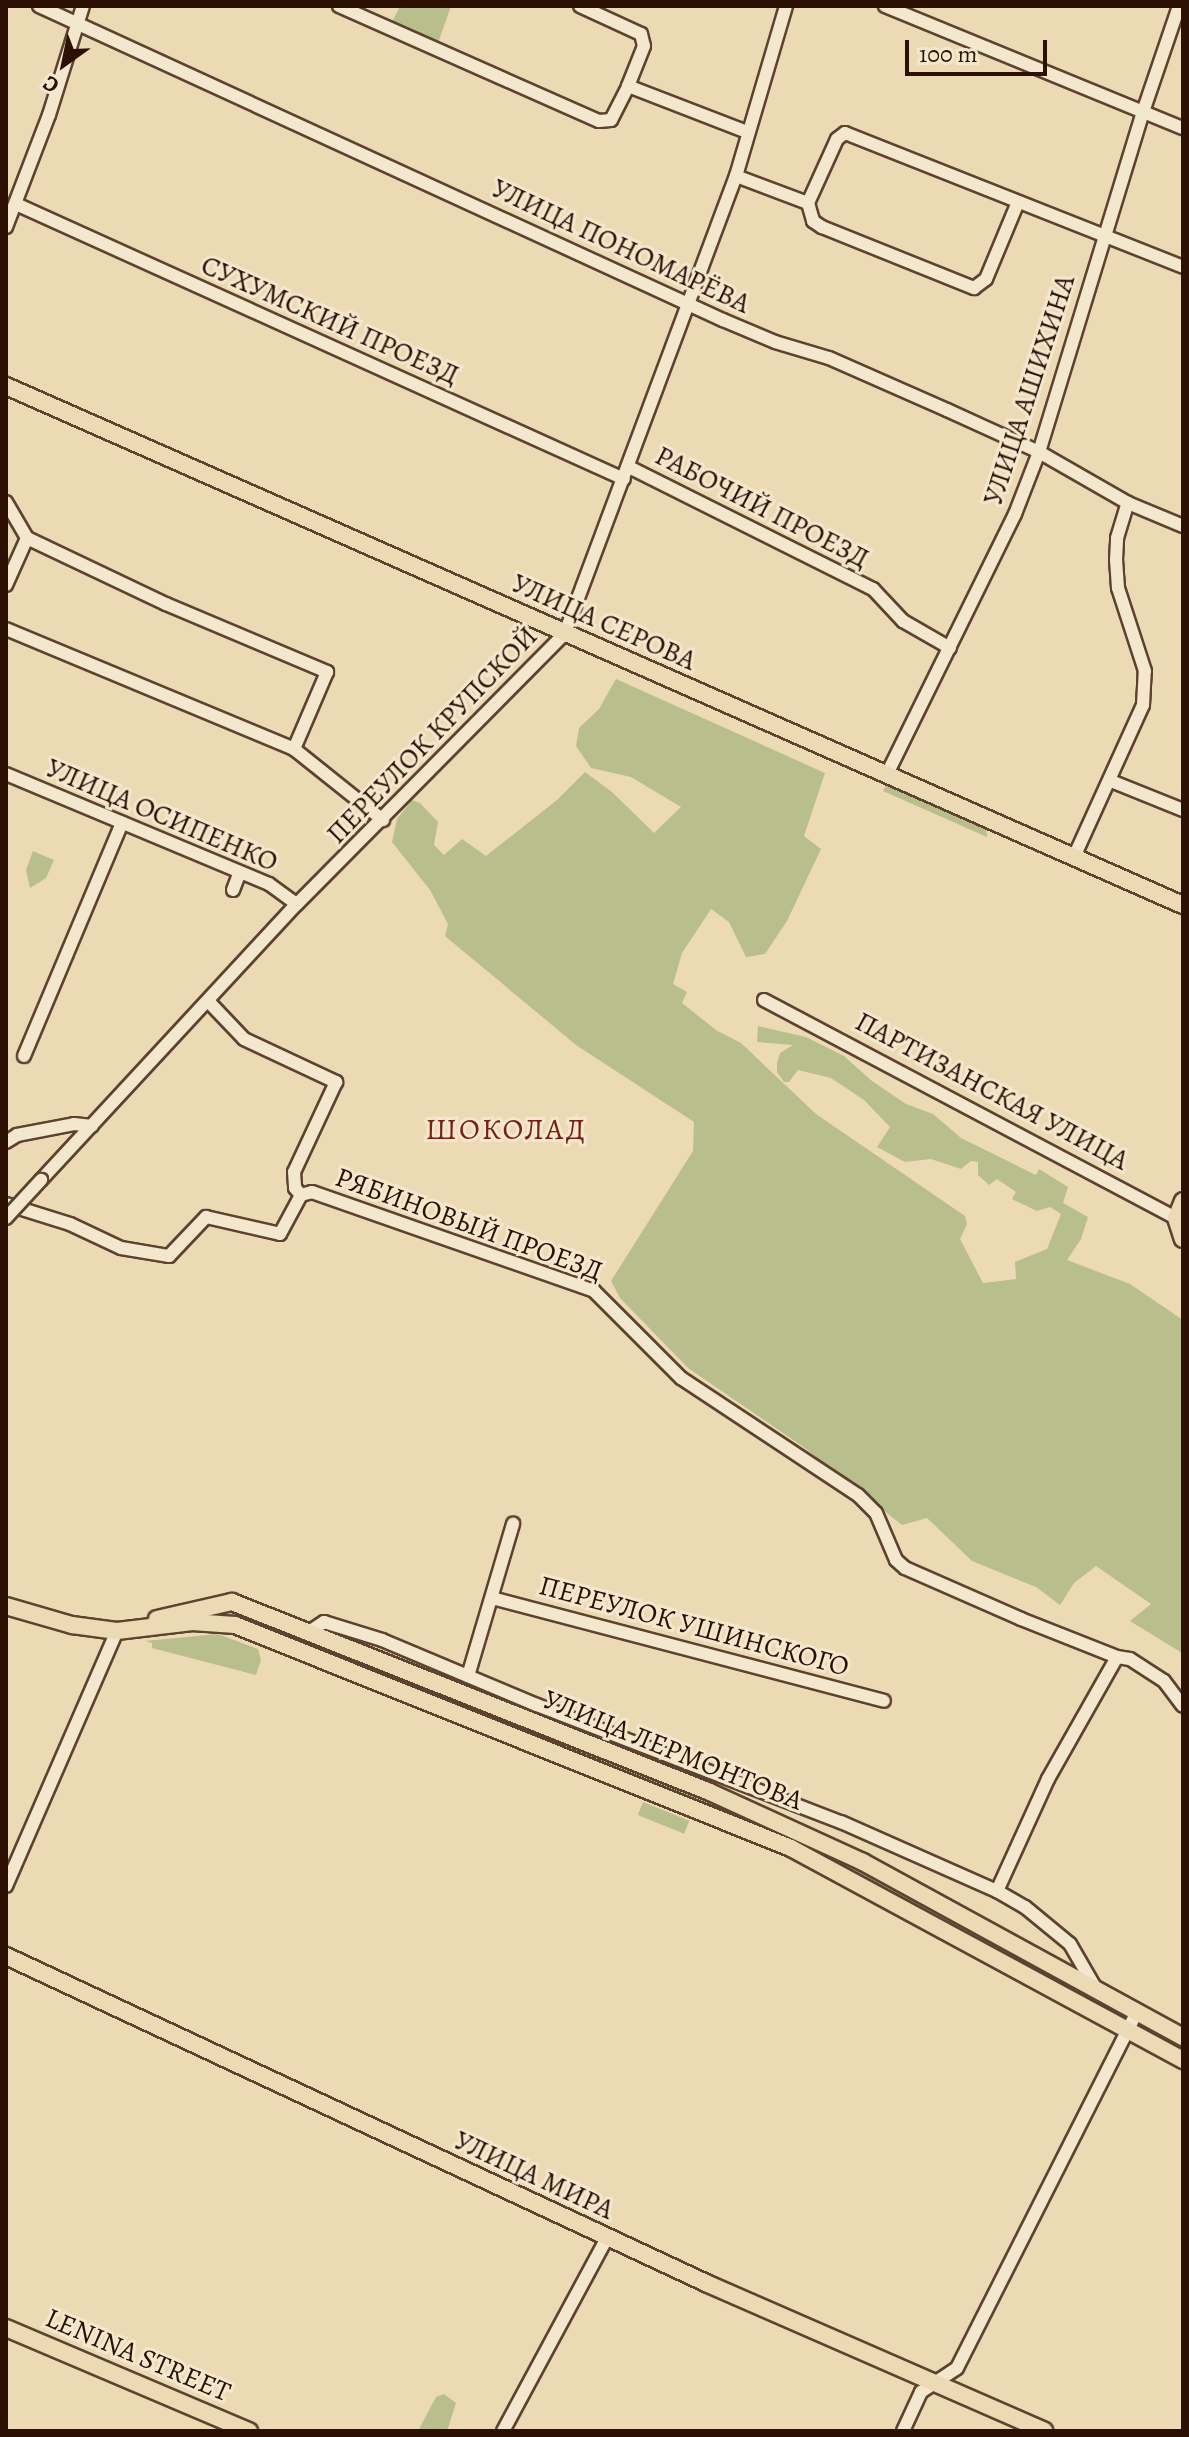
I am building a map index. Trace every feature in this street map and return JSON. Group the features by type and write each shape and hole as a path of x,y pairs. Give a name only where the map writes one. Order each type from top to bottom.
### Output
{"main road":[{"name":"УЛИЦА СЕРОВА","path":"6,386 1183,905"},
{"path":"1183,1201 1176,1218 1183,1239"},
{"name":"УЛИЦА ЛЕРМОНТОВА","path":"117,1631 220,1602 245,1606 787,1824 875,1868 1183,2037"},
{"name":"УЛИЦА ЛЕРМОНТОВА","path":"6,1606 72,1625 117,1631 192,1622 235,1625 791,1848 1183,2060"},
{"path":"235,1625 226,1616 225,1609 245,1606"},
{"name":"УЛИЦА МИРА","path":"6,1956 607,2238 1044,2431"},
{"name":"LENINA STREET","path":"6,2328 249,2431"}],"street":[{"name":"УЛИЦА ПОНОМАРЁВА","path":"39,6 775,342 837,361 1039,452 1128,503 1183,526"},
{"path":"6,227 83,6"},
{"path":"339,6 599,121 611,120 644,46 641,34 580,6"},
{"name":"ПЕРЕУЛОК КРУПСКОЙ","path":"6,1218 297,904 565,633 736,176 786,6"},
{"path":"885,6 1183,128"},
{"name":"УЛИЦА АШИХИНА","path":"887,774 1015,514 1039,452 1143,112 1179,6"},
{"path":"628,86 747,132"},
{"path":"1018,202 986,279 974,288 822,227 813,221 808,203 837,139 845,133 1183,267"},
{"path":"736,176 808,203"},
{"name":"СУХУМСКИЙ ПРОЕЗД","path":"16,204 626,473"},
{"name":"РАБОЧИЙ ПРОЕЗД","path":"626,473 873,589 903,621 950,648"},
{"path":"6,502 27,538 166,604 327,672 294,749"},
{"path":"1074,857 1143,705 1145,671 1118,588 1117,538 1128,503"},
{"path":"6,585 27,538"},
{"path":"6,629 294,749 383,820"},
{"name":"УЛИЦА ОСИПЕНКО","path":"6,774 269,884 297,904"},
{"path":"1111,781 1183,810"},
{"path":"24,1056 122,823"},
{"path":"233,890 240,872"},
{"name":"ПАРТИЗАНСКАЯ УЛИЦА","path":"764,1000 1176,1218"},
{"name":"РЯБИНОВЫЙ ПРОЕЗД","path":"208,1001 244,1039 336,1082 294,1172 295,1188 301,1195"},
{"path":"10,1136 74,1124 92,1126"},
{"name":"РЯБИНОВЫЙ ПРОЕЗД","path":"301,1195 324,1194 594,1291 681,1378 858,1495 876,1513 896,1560 905,1568 1117,1657 1130,1659 1164,1681 1183,1706"},
{"name":"РЯБИНОВЫЙ ПРОЕЗД","path":"6,1204 70,1224 121,1248 169,1256 206,1217 280,1234 301,1195"},
{"name":"ПЕРЕУЛОК УШИНСКОГО","path":"468,1676 513,1524"},
{"name":"ПЕРЕУЛОК УШИНСКОГО","path":"492,1598 884,1701"},
{"path":"309,1632 324,1622 337,1625 841,1822 997,1891 1025,1907 1070,1944 1096,1989"},
{"path":"6,1886 117,1631"},
{"path":"997,1891 1048,1779 1117,1657"},
{"path":"903,2431 921,2392 957,2368 1137,2012"},
{"path":"503,2431 607,2238"}],"green space":[{"path":"400,6 451,6 437,46 390,26"},
{"path":"616,679 825,773 804,836 821,849 787,921 765,954 746,957 729,922 711,909 682,953 673,984 687,992 682,1003 716,1030 741,1043 816,1114 965,1216 967,1224 960,1239 983,1283 1016,1279 1015,1262 1047,1249 1061,1214 1050,1207 1037,1211 1012,1199 1016,1192 997,1179 989,1185 978,1175 978,1162 971,1161 961,1169 931,1159 905,1162 877,1147 890,1127 864,1100 831,1078 798,1070 789,1082 784,1082 777,1072 777,1063 780,1053 793,1045 757,1042 758,1026 806,1037 844,1056 872,1081 906,1104 933,1114 961,1138 1036,1175 1039,1169 1068,1187 1063,1203 1088,1217 1081,1239 1067,1260 1130,1284 1183,1320 1182,1653 1130,1621 1151,1604 1096,1566 1074,1583 1060,1605 1036,1587 972,1561 927,1518 902,1525 802,1446 688,1368 620,1298 611,1281 693,1151 694,1122 576,1045 445,936 448,924 430,890 392,842 397,819 412,800 420,803 438,822 434,845 444,855 462,839 486,856 557,800 585,772 612,792 654,833 681,807 631,777 591,768 576,746 579,728 599,709"},
{"path":"887,783 986,828 987,837 883,791"},
{"path":"33,851 54,860 46,878 30,888 26,870"},
{"path":"231,1611 708,1799 860,1869 1110,2008 1108,2010 794,1841 229,1614"},
{"path":"218,1634 258,1649 261,1660 256,1675 152,1648 152,1643 145,1641"},
{"path":"643,1802 689,1821 684,1834 638,1815"},
{"path":"444,2394 456,2403 447,2431 418,2431 436,2397"}],"district":[{"name":"ШОКОЛАД","path":"506,1129"}]}
